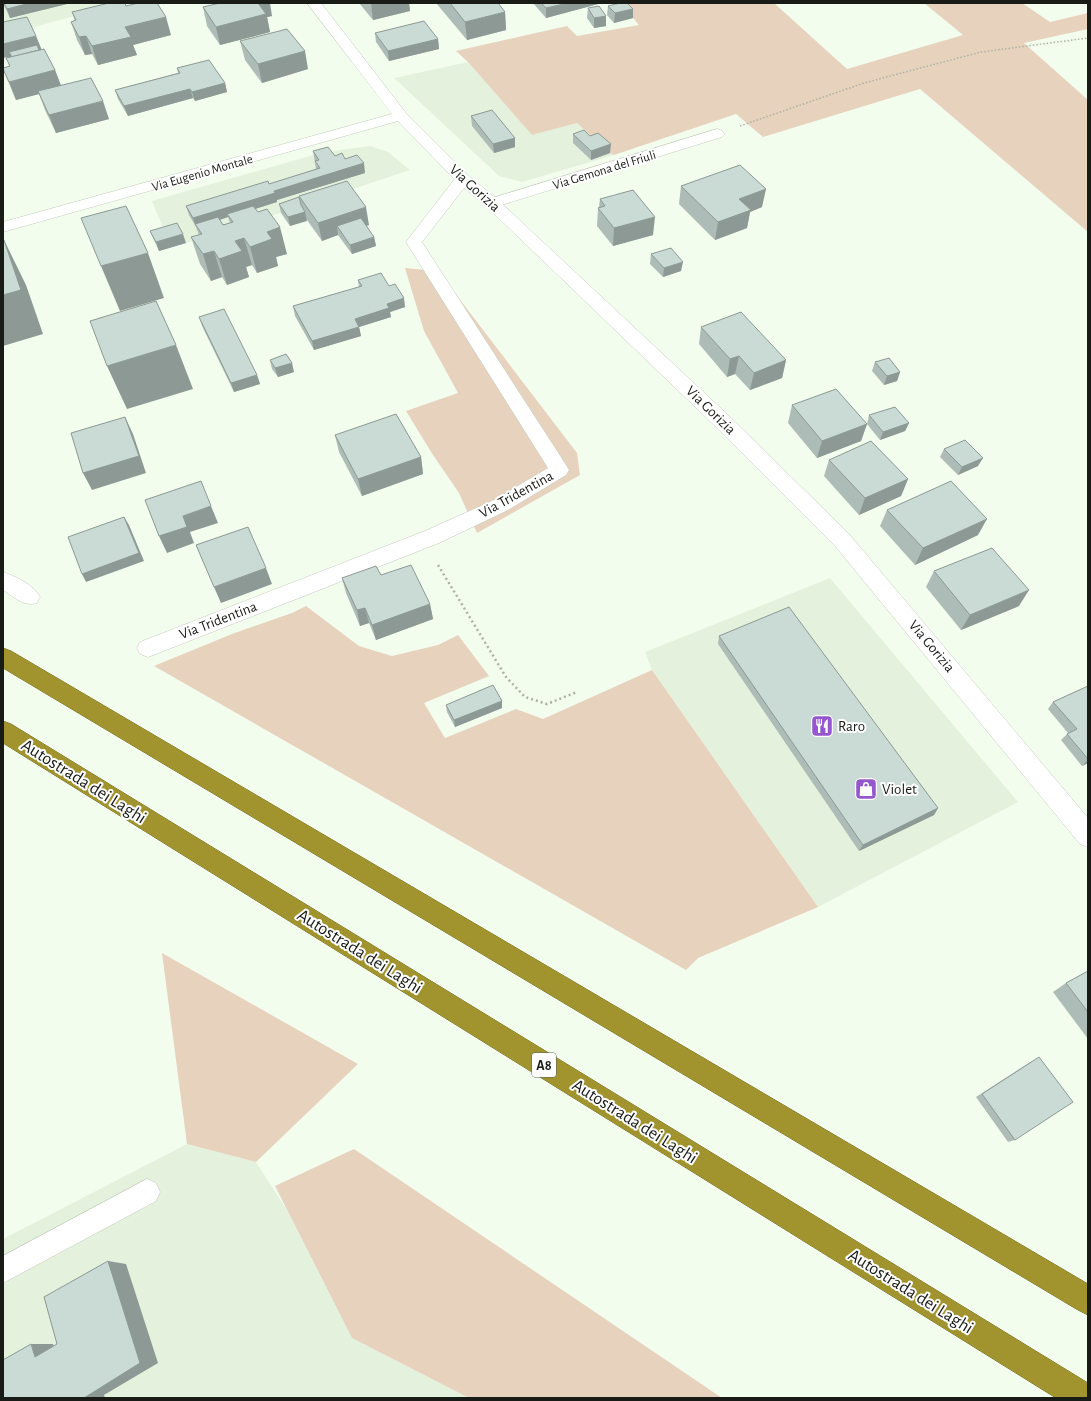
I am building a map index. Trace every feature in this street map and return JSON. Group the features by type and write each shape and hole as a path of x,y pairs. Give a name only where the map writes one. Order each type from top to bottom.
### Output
{"highway":[{"path":"3,657 1088,1300"},
{"name":"Autostrada dei Laghi","path":"3,731 1084,1398"}],"street":[{"name":"Via Gorizia","path":"314,3 401,116 463,179 492,203 721,420 842,540 1088,836"},
{"name":"Via Eugenio Montale","path":"3,227 401,116"},
{"name":"Via Gemona del Friuli","path":"492,203 717,134"},
{"name":"Via Tridentina","path":"148,648 432,537 501,505 559,470 414,242 463,179"},
{"path":"3,580 30,597"}],"lane":[{"path":"3,1270 147,1192"}],"path":[{"path":"717,134 864,83 974,54 1088,38"},
{"path":"432,537 438,567 506,677 526,697 547,704 577,692"}],"shaded area":[{"path":"3,3 125,3 3,35"},
{"path":"620,3 774,3 847,69 963,35 924,3 1022,3 1050,22 1088,13 1088,29 1024,43 1088,100 1088,232 920,89 763,137 736,114 614,155 577,123 532,135 468,62 456,51 567,26 577,36 639,25"},
{"path":"468,62 532,135 577,123 614,155 522,182 499,176 394,78"},
{"path":"370,146 388,152 410,170 186,243 180,232 164,230 152,201 324,152"},
{"path":"405,268 438,271 577,453 580,475 477,533 459,493 433,455 406,411 458,393 424,331"},
{"path":"830,578 1018,802 818,907 652,670 645,652"},
{"path":"306,606 359,646 392,656 438,645 458,635 489,676 424,703 445,738 516,709 543,719 652,670 818,907 698,958 686,970 154,666 232,634 292,613"},
{"path":"162,953 358,1064 256,1162 187,1144"},
{"path":"187,1144 256,1162 287,1210 352,1338 469,1398 3,1398 3,1239"},
{"path":"354,1149 722,1398 469,1398 352,1338 275,1186"}],"building":[{"path":"4,3 30,3 7,9"},
{"path":"109,3 125,3 126,6 138,3 157,3 166,17 125,27 131,37 92,46 86,36 79,37 71,22 76,20 72,12"},
{"path":"220,3 258,3 266,14 216,27 203,7"},
{"path":"450,3 498,3 505,12 465,22"},
{"path":"541,3 568,3 546,8"},
{"path":"627,3 633,9 615,13 608,6"},
{"path":"599,6 606,16 594,18 588,8"},
{"path":"27,17 36,36 3,44 3,22"},
{"path":"424,21 438,39 388,51 375,33"},
{"path":"287,29 305,51 258,64 240,41"},
{"path":"37,45 39,50 12,57 9,52"},
{"path":"44,49 55,70 9,82 3,69 10,66 6,58"},
{"path":"209,60 225,83 192,92 190,89 124,106 115,90 180,73 177,68"},
{"path":"91,78 103,101 49,115 38,91"},
{"path":"492,110 515,138 493,144 471,116"},
{"path":"584,130 590,136 598,133 611,144 591,151 573,134"},
{"path":"328,147 335,156 342,153 345,159 357,155 364,163 274,191 275,193 193,218 186,206 268,181 269,184 320,168 315,161 319,160 313,151"},
{"path":"740,165 766,189 739,199 751,210 718,222 681,186"},
{"path":"347,181 366,207 318,223 299,196"},
{"path":"633,190 655,217 614,228 598,208 605,206 600,199"},
{"path":"299,197 305,212 288,217 279,204"},
{"path":"126,206 148,253 101,266 81,218"},
{"path":"253,206 258,212 267,209 280,227 267,232 272,239 250,247 244,238 235,241 242,251 219,259 214,251 203,254 191,237 202,234 195,224 218,217 223,225 233,222 227,214"},
{"path":"361,218 374,237 350,245 337,226"},
{"path":"177,223 183,234 156,242 150,231"},
{"path":"4,240 21,290 3,295 3,241"},
{"path":"671,248 683,262 664,268 651,254"},
{"path":"381,273 389,286 395,284 404,298 387,304 389,308 355,319 359,327 312,341 293,306 362,286 358,280"},
{"path":"156,301 176,345 107,366 90,321"},
{"path":"224,309 257,375 231,383 199,317"},
{"path":"741,312 786,360 754,373 739,356 730,359 701,327"},
{"path":"286,354 292,363 275,368 270,360"},
{"path":"889,358 900,372 887,376 875,362"},
{"path":"836,389 867,424 822,441 792,405"},
{"path":"895,407 909,423 883,432 869,415"},
{"path":"396,414 421,457 358,479 335,435"},
{"path":"125,417 139,456 83,473 71,433"},
{"path":"965,440 983,458 962,467 944,449"},
{"path":"871,441 908,479 865,498 829,460"},
{"path":"201,481 211,506 183,516 187,527 159,536 145,500"},
{"path":"951,481 987,519 923,548 887,510"},
{"path":"124,517 139,553 82,574 68,537"},
{"path":"248,527 266,568 214,587 196,545"},
{"path":"992,548 1029,590 970,615 934,571"},
{"path":"411,565 430,604 372,625 365,608 357,610 342,578 376,566 381,575"},
{"path":"789,607 938,808 863,845 719,636"},
{"path":"493,685 502,701 454,720 446,705"},
{"path":"1088,686 1088,759 1067,734 1077,729 1053,702"},
{"path":"1088,971 1088,1012 1066,983"},
{"path":"1039,1057 1073,1102 1015,1140 982,1094"},
{"path":"108,1261 140,1363 84,1398 3,1398 3,1360 31,1344 35,1357 57,1344 44,1297"}],"place":[{"name":"Raro","path":"822,726"},
{"name":"Violet","path":"866,789"}]}
